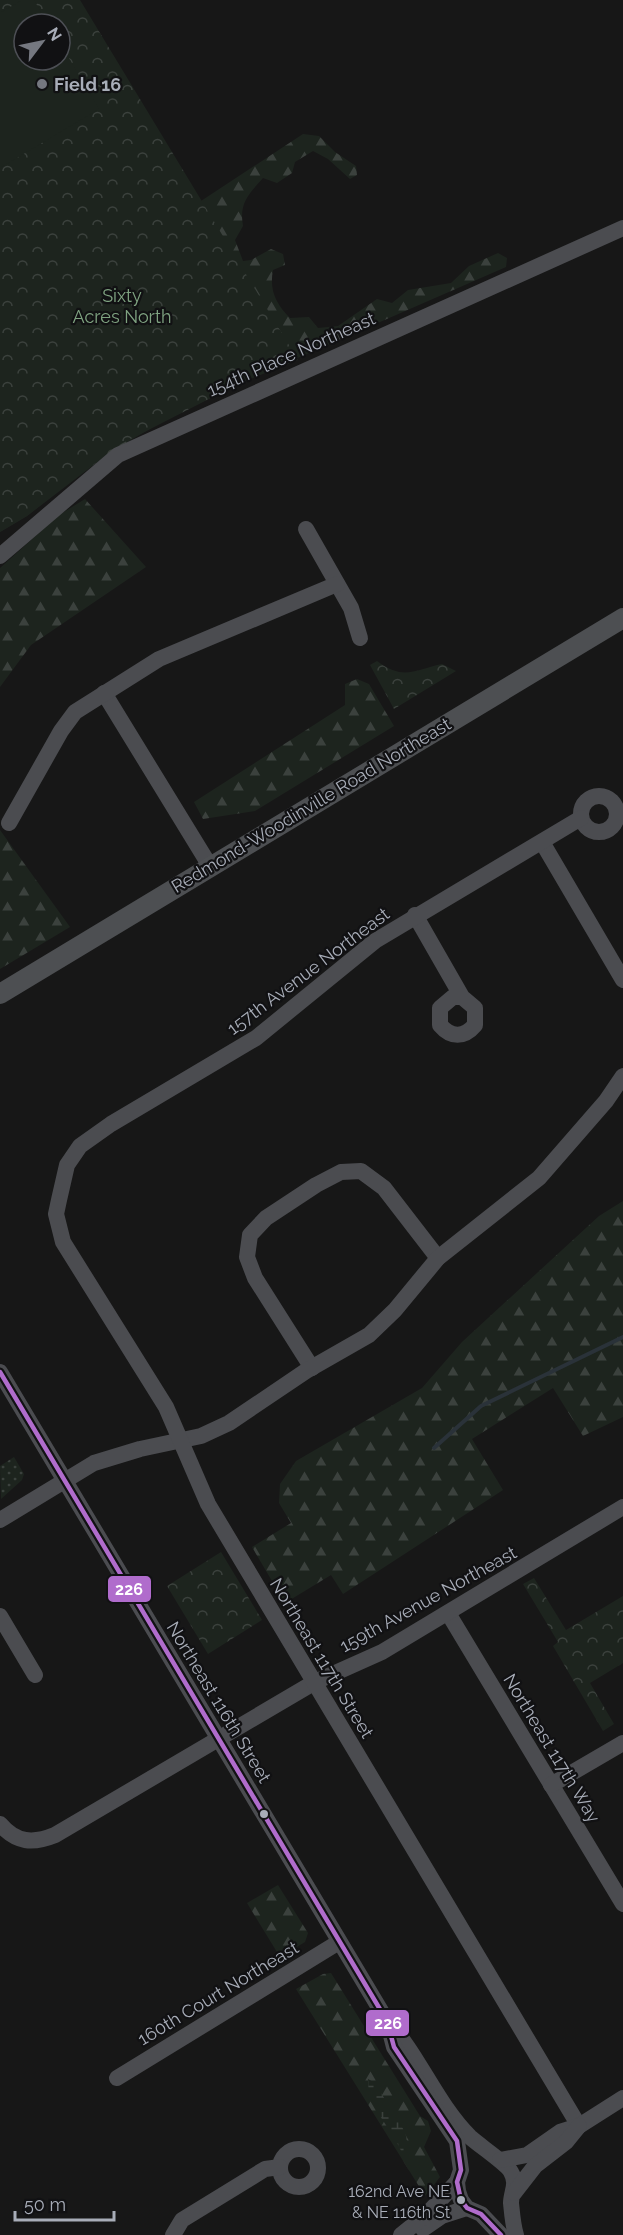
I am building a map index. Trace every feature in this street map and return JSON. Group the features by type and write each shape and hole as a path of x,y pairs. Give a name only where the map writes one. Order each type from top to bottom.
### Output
{"main road":[{"name":"Redmond-Woodinville Road Northeast","path":"0,994 623,618"}],"street":[{"name":"154th Place Northeast","path":"0,556 118,454 623,228"},
{"path":"306,529 351,608 360,638"},
{"path":"9,823 61,731 75,712 159,659 337,584"},
{"path":"104,693 210,866"},
{"name":"157th Avenue Northeast","path":"59,1200 67,1165 80,1146 111,1124 256,1038 340,968 415,915 581,818"},
{"path":"542,842 623,980"},
{"path":"415,915 462,997"},
{"path":"0,1520 94,1463 140,1449 182,1442 229,1423 312,1368 369,1335 395,1310 438,1258 539,1178 606,1101 623,1076"},
{"path":"312,1368 255,1278 247,1257 249,1235 266,1218 316,1185 341,1172 361,1171 384,1188 438,1258"},
{"name":"Northeast 117th Street","path":"59,1200 56,1214 63,1242 166,1407 208,1504 579,2126"},
{"name":"Northeast 116th Street","path":"0,1372 387,2021 404,2040 458,2123 511,2171 515,2186 513,2197 516,2235"},
{"name":"159th Avenue Northeast","path":"0,1824 10,1835 30,1842 55,1835 315,1682 382,1652 623,1507"},
{"name":"Northeast 117th Way","path":"448,1613 623,1904"},
{"path":"0,1616 35,1675"},
{"path":"551,1785 623,1743"},
{"name":"160th Court Northeast","path":"117,2078 339,1942"},
{"name":"Northeast 116th Street","path":"387,2021 394,2047 457,2141 461,2200 501,2235"},
{"path":"401,2235 427,2214 475,2159 528,2155 560,2132 579,2126 623,2098"},
{"path":"415,2235 442,2216 474,2211 493,2214 503,2209 535,2166 566,2142 579,2126"},
{"path":"173,2235 182,2220 265,2169 280,2167"}],"green space":[{"name":"Sixty Acres North","path":"0,0 80,0 298,360 240,383 121,444 27,516 0,532"},
{"name":"Field 16","path":"22,0 34,0 41,12 12,12 12,72 72,72 72,63 99,109 0,168 0,13"},
{"path":"303,134 319,136 335,152 356,166 357,175 350,179 328,159 313,151 295,162 292,173 277,183 263,178 246,200 242,211 243,226 235,240 243,261 251,260 271,249 283,254 285,265 273,270 272,284 277,302 290,318 309,317 318,328 338,326 377,299 392,303 408,290 451,283 469,266 498,253 507,258 506,267 240,383 158,424 97,460 27,516 0,532 201,201"},
{"path":"85,499 146,567 31,645 0,687 0,568 59,515"},
{"path":"377,661 395,671 402,672 442,664 456,671 394,709 370,665"},
{"path":"357,679 369,684 394,726 255,811 203,819 194,802 345,705 345,684"},
{"path":"0,830 70,927 0,969"},
{"path":"623,1201 623,1417 583,1436 553,1388 472,1439 503,1490 343,1594 331,1575 285,1603 252,1547 291,1523 279,1503 280,1484 296,1461 422,1388 462,1342 599,1216"},
{"path":"14,1457 24,1474 22,1480 1,1499 0,1466"},
{"path":"221,1552 262,1620 208,1654 167,1586"},
{"path":"534,1578 566,1630 623,1596 623,1663 590,1683 614,1724 603,1731 553,1646 558,1642 523,1584"},
{"path":"278,1885 308,1933 305,1942 280,1957 247,1903"},
{"path":"331,1973 420,2116 428,2121 431,2131 424,2147 440,2177 425,2196 296,1989 323,1974"},
{"path":"368,2079 375,2083 405,2132 410,2152 402,2153 376,2108 371,2099"}],"waterway":[{"path":"434,1448 481,1406 623,1337"}],"transit line":[{"name":"226","path":"0,1372 387,2021 394,2047 457,2141 461,2170 457,2182 461,2200 467,2208 481,2214 501,2235"}],"place":[{"name":"Field 16","path":"42,84"},
{"name":"162nd Ave NE & NE 116th St","path":"461,2200"}]}
